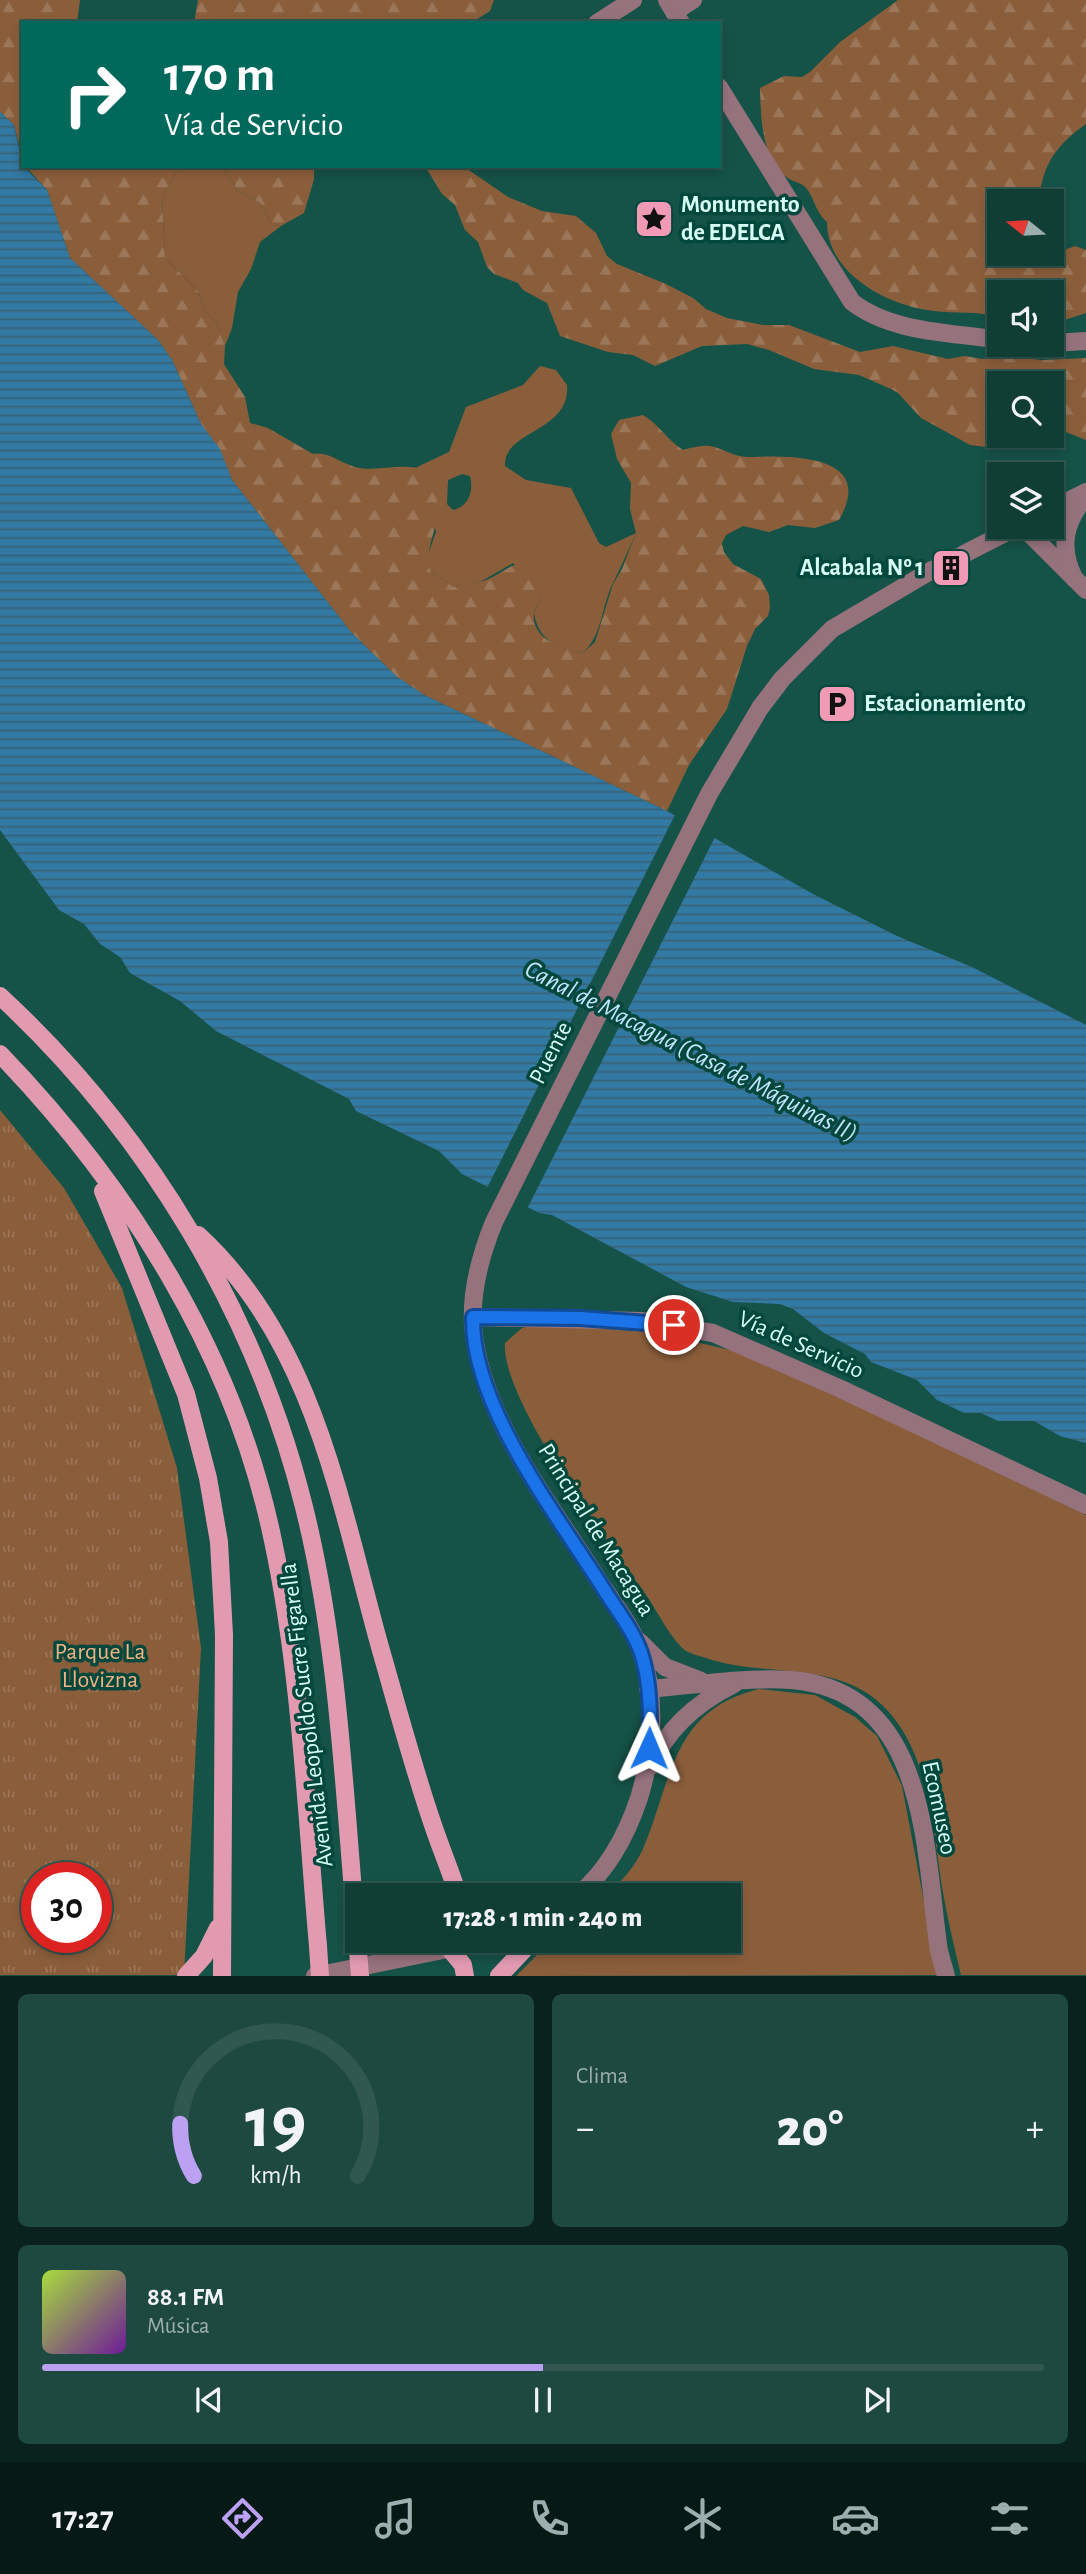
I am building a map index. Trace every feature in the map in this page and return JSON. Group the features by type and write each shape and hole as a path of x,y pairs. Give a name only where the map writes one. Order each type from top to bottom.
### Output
{"main road":[{"name":"Avenida Leopoldo Sucre Figarella","path":"0,996 52,1048 94,1097 153,1175 183,1221 253,1351 276,1409 304,1509 333,1683 352,1883"},
{"name":"Avenida Leopoldo Sucre Figarella","path":"0,1054 91,1162 173,1281 236,1414 257,1477 283,1592 318,1946 318,1976"},
{"path":"91,1162 186,1394 208,1478 219,1542 224,1635 222,1976"},
{"path":"183,1221 234,1273 264,1314 315,1420 346,1509 380,1645 433,1824 454,1883"},
{"path":"186,1976 204,1956 221,1919"},
{"name":"Avenida Leopoldo Sucre Figarella","path":"358,1953 360,1976"},
{"path":"456,1953 465,1976"},
{"path":"499,1976 521,1953"}],"street":[{"path":"600,21 634,0"},
{"path":"674,12 693,0"},
{"path":"721,90 852,302 864,312 892,322 987,338"},
{"path":"1064,342 1086,341"},
{"path":"1064,504 1086,494"},
{"path":"1080,584 1063,547 1065,530 1086,494"},
{"path":"964,554 993,539"},
{"path":"1035,539 1080,584"},
{"name":"Puente","path":"494,1222 709,794 760,708 807,653 854,614 932,570"},
{"name":"Principal de Macagua","path":"494,1222 479,1266 473,1317 483,1378 495,1407 541,1490 633,1636 644,1663 648,1689 650,1732 642,1787 615,1850 590,1883"},
{"name":"Vía de Servicio","path":"473,1317 641,1321 713,1334 841,1389 1086,1505"},
{"name":"Ecomuseo","path":"633,1636 665,1667 714,1684"},
{"name":"Ecomuseo","path":"648,1689 740,1681 791,1680 826,1688 861,1706 890,1734 903,1757 915,1790 939,1951 946,1976"},
{"path":"642,1787 655,1757 670,1733 692,1710 740,1681"},
{"path":"318,1976 417,1953"}],"green space":[{"path":"0,0 80,0 77,21 21,21 21,152 14,125 0,112"},
{"path":"198,0 494,0 490,11 474,21 194,21"},
{"path":"898,0 1086,0 1086,124 1059,148 1048,166 1041,189 987,189 987,266 1064,266 1064,250 1075,246 1086,250 1086,313 1064,320 1064,280 987,280 987,315 916,308 880,294 849,272 837,257 830,241 827,222 820,215 807,189 787,177 771,157 764,134 760,88 784,76 802,77 840,42"},
{"path":"27,168 178,168 162,198 165,258 199,292 203,309 216,322 225,346 224,364 245,397 250,423 268,428 313,454 329,456 355,467 409,467 426,471 438,504 428,558 432,573 454,587 483,581 513,566 526,566 542,580 542,593 534,613 534,623 543,637 558,646 583,653 595,642 613,584 636,533 630,509 631,483 617,459 611,434 619,420 643,415 683,450 710,446 742,457 804,459 837,470 847,481 848,498 839,520 815,528 788,525 769,532 743,526 726,535 722,543 724,552 733,564 761,579 769,595 770,608 768,616 755,629 747,646 727,709 689,765 667,811 424,695 396,676 351,632 232,480 220,450 201,424 172,360 158,340 70,258 47,190"},
{"path":"178,168 223,168 237,190 260,203 272,225 281,226 260,242 251,269 238,292 232,328 225,346 216,322 203,309 199,292 165,258 162,198"},
{"path":"223,168 314,168 314,179 304,213 281,226 272,225 260,203 237,190"},
{"path":"426,168 466,168 508,197 542,211 576,216 596,233 607,256 617,264 666,284 693,298 706,309 727,318 763,325 789,325 860,352 893,346 948,359 965,356 982,359 1010,357 1042,360 1086,358 1086,440 1064,433 1064,371 987,371 987,447 970,445 921,418 898,393 859,375 814,369 747,344 702,346 655,366 633,355 608,352 560,336 547,303 523,290 518,283 494,274 487,267 478,242 465,230 455,205 442,194"},
{"path":"540,366 556,370 567,385 565,400 559,412 549,422 514,445 507,454 505,466 526,480 571,488 599,543 606,547 636,533 609,592 598,629 590,646 583,653 551,642 540,631 534,613 541,598 513,563 480,582 454,587 432,573 428,566 427,557 436,532 417,467 449,452 466,407 523,385","holes":["462,474 470,476 469,497 463,505 453,510 447,504 448,480"]},
{"name":"Parque La Llovizna","path":"0,1110 64,1188 122,1288 177,1468 201,1648 184,1975 0,1975"},
{"path":"535,1325 654,1332 738,1352 806,1380 1086,1515 1086,1975 961,1975 946,1909 928,1795 921,1773 903,1731 889,1712 870,1695 849,1684 826,1677 754,1668 706,1658 686,1651 676,1641 562,1474 521,1400 509,1369 505,1343 522,1328"},
{"path":"759,1689 815,1695 855,1717 877,1736 902,1786 938,1975 516,1976 539,1953 741,1953 741,1883 619,1883 642,1852 680,1749 693,1729 709,1712 731,1699"}],"water":[{"name":"Canal de Macagua (Casa de Máquinas II)","path":"0,112 14,125 21,168 25,168 47,190 70,258 158,340 172,360 201,424 220,449 232,480 351,632 396,676 424,695 667,811 813,894 897,936 972,967 1086,1025 1086,1443 1060,1436 1034,1421 998,1421 981,1413 964,1413 937,1400 917,1380 871,1362 865,1354 824,1333 793,1309 780,1304 733,1302 686,1287 552,1215 539,1213 462,1174 439,1151 356,1111 349,1099 216,1031 180,1001 130,973 120,957 100,944 84,924 59,910 0,830"}],"pier":[{"path":"676,813 716,835 526,1211 486,1190"}],"tunnel":[{"path":"932,570 964,554"}],"place":[{"name":"Monumento de EDELCA","path":"654,219"},
{"name":"Alcabala Nº 1","path":"951,568"},
{"name":"Estacionamiento","path":"837,704"}],"route":[{"path":"649,1748 647,1674 640,1651 541,1490 495,1407 483,1378 473,1317 580,1318 674,1325"}]}
